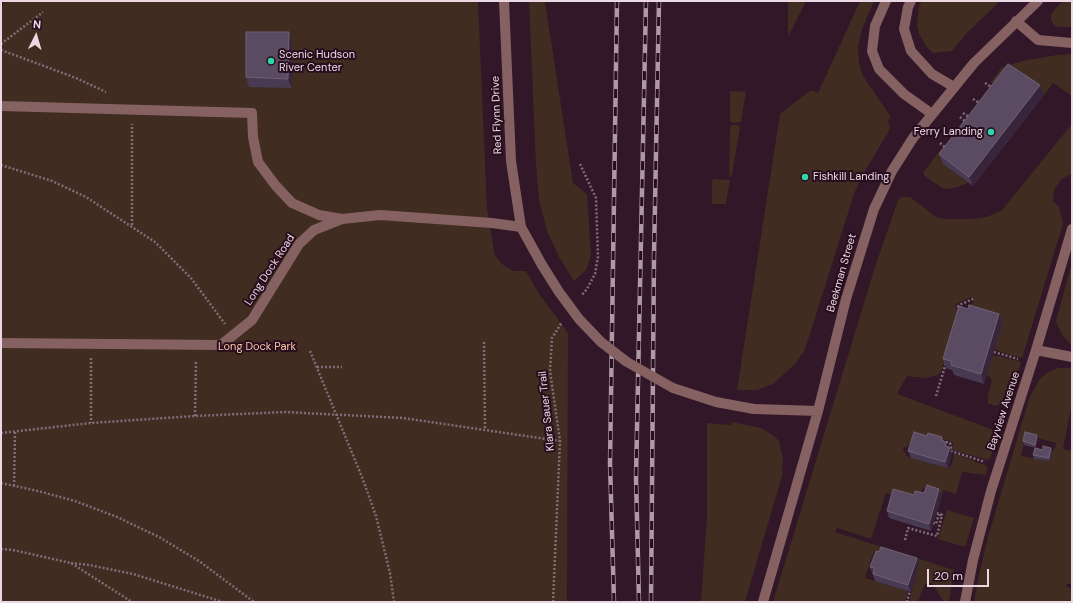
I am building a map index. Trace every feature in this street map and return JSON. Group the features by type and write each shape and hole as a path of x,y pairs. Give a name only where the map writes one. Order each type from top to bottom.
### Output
{"street":[{"name":"Red Flynn Drive","path":"504,1 511,161 521,227"},
{"path":"886,1 875,26 872,51 879,69 904,94 932,114"},
{"path":"911,1 908,8 904,29 911,51 932,74 954,87"},
{"name":"Beekman Street","path":"763,602 818,411 846,299 874,209 892,171 913,138 974,63 1038,1"},
{"path":"1016,21 1038,40 1072,43"},
{"path":"1,106 252,113 252,136 258,162 276,186 292,203 319,215 342,219"},
{"name":"Long Dock Road","path":"1,344 221,345 252,320 299,244 314,230 342,219 380,215 492,223 521,227"},
{"path":"521,227 542,266 579,319 602,342 627,362 673,388 716,402 754,409 818,411"},
{"name":"Bayview Avenue","path":"965,602 973,560 991,492 1036,350 1072,229"},
{"path":"1036,350 1072,357"}],"path":[{"path":"1,44 43,12"},
{"path":"985,82 998,92"},
{"path":"973,99 986,108"},
{"path":"963,113 975,122"},
{"path":"960,117 972,126"},
{"path":"951,128 963,138"},
{"path":"940,143 952,152"},
{"path":"579,298 587,289 595,274 598,257 596,198 580,164"},
{"path":"1,165 52,181 86,197 155,242 191,278 233,335"},
{"path":"961,315 958,307 959,305 973,299"},
{"name":"Klara Sauer Trail","path":"553,602 560,440 550,371 552,338 563,320"},
{"path":"484,342 485,429"},
{"path":"91,344 92,424"},
{"path":"195,416 196,346"},
{"path":"310,351 362,477 376,516 390,573 394,602"},
{"path":"994,352 1022,360"},
{"path":"936,396 948,359"},
{"path":"317,367 342,367"},
{"path":"1,433 195,416 285,412 403,418 560,440"},
{"path":"14,486 15,431"},
{"path":"938,439 950,443 950,451 986,463"},
{"path":"1,483 74,501 159,537 200,561 254,602"},
{"path":"905,540 908,528 937,536 942,515 938,513 936,524 933,524"},
{"path":"1,549 13,550 71,563 133,574 223,602"},
{"path":"71,563 132,602"},
{"path":"908,602 910,591"}],"green space":[{"name":"Long Dock Park","path":"4,1 478,1 487,209 495,255 502,264 514,271 526,271 538,292 568,333 567,602 1,602 1,11"},
{"path":"529,1 551,1 545,2 573,183 587,194 591,256 586,270 574,281 559,257 547,231 539,200 536,165"},
{"path":"788,1 805,1 805,3 788,37"},
{"path":"860,1 874,1 862,29 858,46 859,63 863,76 891,117 888,120 890,129 862,176 854,194 804,351 795,364 773,384 757,390 737,390 780,114 811,90 818,93"},
{"path":"922,1 1000,1 967,33 952,51 933,53 926,46 919,34 917,25 919,6"},
{"path":"1063,1 1072,1 1072,27 1058,27 1054,25 1051,20 1051,14"},
{"path":"1072,54 1072,96 1053,83 1044,95 1000,89 991,82 1002,67 1026,60"},
{"path":"730,91 746,92 741,122 732,123 730,121"},
{"path":"1072,124 1072,174 1061,179 1054,191 1053,201 1059,207 1063,224 1022,358 995,349 969,307 969,305 974,303 971,297 956,304 955,306 959,316 941,372 927,378 907,376 897,394 999,432 990,459 988,458 987,460 953,450 953,443 950,441 928,435 927,437 912,440 907,447 904,447 903,451 905,452 906,456 948,468 951,466 954,456 953,453 986,465 985,466 988,467 985,475 962,472 956,494 943,490 942,495 929,492 929,490 923,488 920,498 896,496 886,493 871,539 837,528 835,532 954,570 949,602 944,602 932,583 925,584 918,601 909,601 919,565 874,551 865,578 908,591 905,602 773,602 874,270 898,200 901,197 910,197 936,217 947,219 970,219 987,217 1002,210"},
{"path":"731,125 738,125 740,127 732,175 730,177 729,175"},
{"path":"941,149 949,155 943,164 968,183 948,189 942,188 925,176 923,173"},
{"path":"713,179 730,180 726,204 712,204"},
{"path":"1072,262 1072,346 1062,335 1056,321"},
{"path":"993,356 999,356 1021,362 1009,399 1002,404 995,406 988,403 988,394 992,381 990,377 986,376"},
{"path":"1058,368 1072,368 1072,402 1063,449 1072,451 1072,584 1067,584 1066,586 1072,589 1072,602 974,602 988,537 1030,396 1040,379 1048,372","holes":["1026,435 1056,443 1055,448 1052,451 1050,461 1021,456"]},
{"path":"732,422 761,428 779,441 783,459 782,476 745,602 701,602 707,515 707,423 731,425"},
{"path":"947,510 974,518 965,547 938,539"}],"building":[{"name":"Scenic Hudson River Center","path":"246,32 289,32 288,79 246,77"},
{"name":"Ferry Landing","path":"1008,64 1040,85 969,177 939,154"},
{"path":"969,305 999,314 981,374 951,365 952,361 943,359 959,306 968,309"},
{"path":"914,432 927,436 928,433 942,437 941,441 946,442 945,446 950,447 945,462 908,451"},
{"path":"1025,432 1037,435 1035,445 1023,441"},
{"path":"1043,446 1051,448 1049,458 1033,455 1035,448 1043,450"},
{"path":"927,485 939,489 929,524 887,511 893,489 914,495 915,491 924,493"},
{"path":"881,547 917,558 908,585 873,574 875,568 870,567 876,551 879,552"}],"railway":[{"path":"614,602 610,463 617,1"},
{"path":"639,602 636,477 646,1"},
{"path":"651,602 654,256 659,1"}],"place":[{"name":"Scenic Hudson River Center","path":"271,61"},
{"name":"Ferry Landing","path":"991,132"},
{"name":"Fishkill Landing","path":"805,177"}]}
